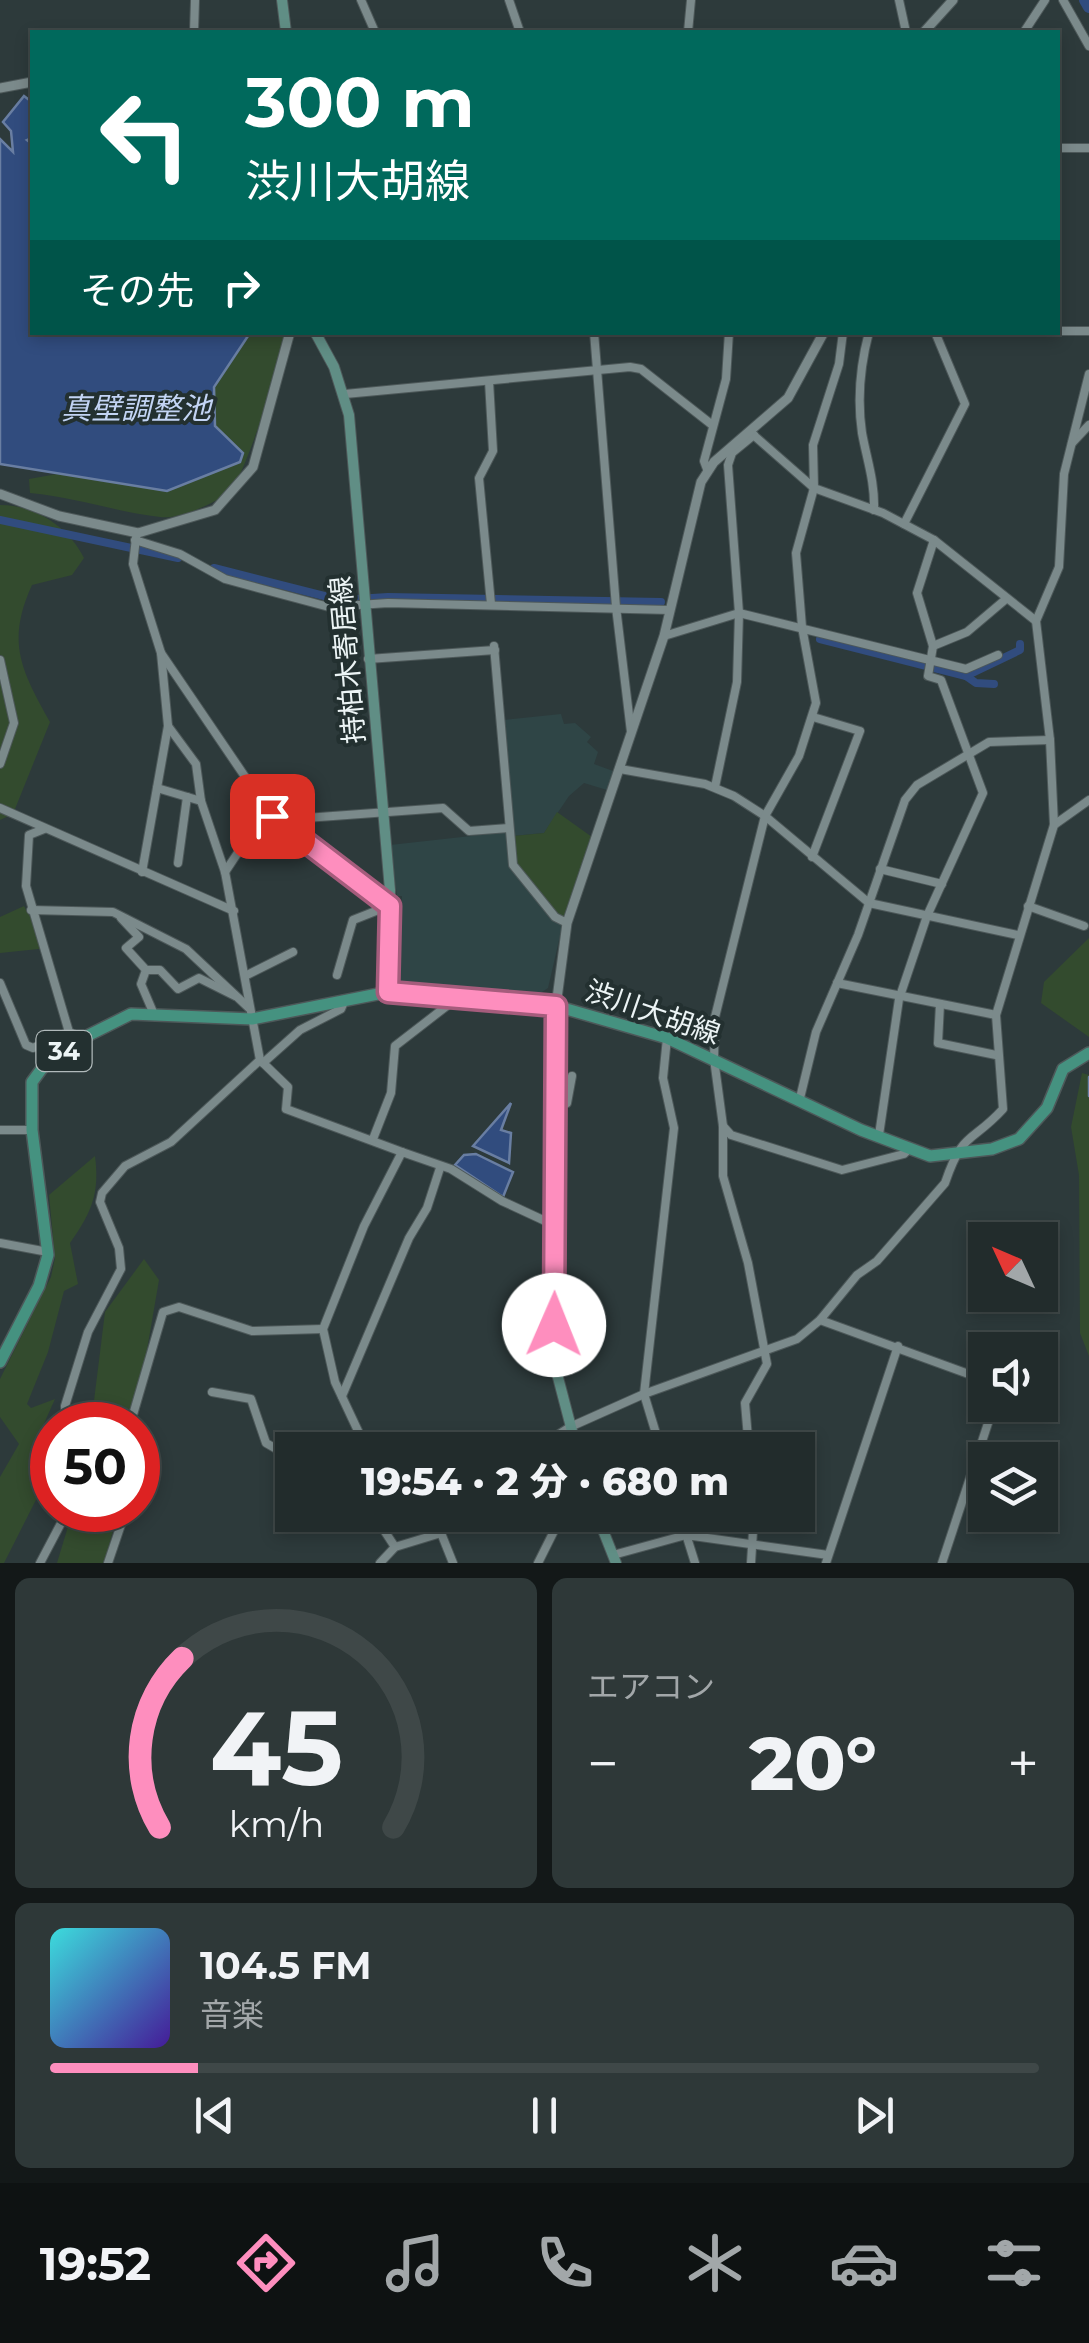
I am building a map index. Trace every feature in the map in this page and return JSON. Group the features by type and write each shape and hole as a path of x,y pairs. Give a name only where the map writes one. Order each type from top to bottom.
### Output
{"main road":[{"path":"282,0 286,30"},
{"name":"持柏木寄居線","path":"316,335 345,394 390,906 388,992"},
{"name":"渋川大胡線","path":"0,1362 40,1286 48,1252 32,1130 32,1082 43,1066 116,1019 153,1012 251,1014 388,992 556,1006 667,1038 930,1156 992,1149 1020,1139 1036,1124 1063,1069 1075,1058 1089,1053"},
{"path":"556,1006 555,1366 572,1432"},
{"path":"604,1532 614,1559"}],"street":[{"path":"194,30 195,0"},
{"path":"361,0 374,30"},
{"path":"509,0 519,30"},
{"path":"688,30 691,0"},
{"path":"899,0 906,30"},
{"path":"926,30 953,0"},
{"path":"1025,30 1045,0"},
{"path":"1064,0 1089,46"},
{"path":"0,88 30,82"},
{"path":"1060,148 1089,148"},
{"path":"1060,330 1089,331"},
{"path":"135,542 206,515 242,485 256,458 289,335"},
{"path":"594,335 616,606 632,736"},
{"path":"708,469 704,461 726,379 729,335"},
{"path":"715,787 737,682 739,613 728,465 732,453 788,398 822,335"},
{"path":"745,1432 745,1403 767,1364 748,1263 723,1176 723,1126 714,1060 721,989 736,946 765,816 799,756 813,716 816,694 802,627 796,553 814,488 814,445 839,364 843,335"},
{"path":"868,335 859,368 862,432 875,485 874,510"},
{"path":"904,524 965,404 937,335"},
{"path":"345,394 598,370 641,370 711,424"},
{"path":"562,1432 644,1394 782,1346 820,1320 945,1183 955,1152 966,1137 1003,1109 996,1015 1054,825 1050,740 1036,621 1059,566 1069,446 1089,374"},
{"path":"489,381 493,451 479,478 491,603"},
{"path":"1069,446 1089,425"},
{"path":"556,1006 567,923 664,636 708,469 752,434"},
{"path":"752,434 786,468 814,488 874,510 934,540 1036,621"},
{"path":"0,494 180,554 225,579 321,606 364,600 670,610"},
{"path":"878,1135 900,996 927,916 982,797 941,680 928,674 933,646 917,593 934,540"},
{"path":"135,542 161,653 168,726 142,872"},
{"path":"933,646 967,632 1006,599"},
{"path":"664,636 739,613 966,670 998,656"},
{"path":"368,659 495,648 515,869 555,917 567,923"},
{"path":"161,653 277,820 390,906"},
{"path":"0,660 14,723 0,764"},
{"path":"812,856 860,732 813,716"},
{"path":"168,726 193,755 201,801 226,872 262,1061 288,1087 286,1110 451,1169 502,1201 556,1226"},
{"path":"800,1098 816,1032 869,903 905,800 917,785 969,758 989,742 1050,740"},
{"path":"620,770 715,787 765,816 869,903 1018,935"},
{"path":"157,788 201,801"},
{"path":"178,862 186,796"},
{"path":"1054,825 1089,800"},
{"path":"0,808 234,911"},
{"path":"226,872 267,808"},
{"path":"277,820 443,808 469,831 509,828"},
{"path":"44,828 28,835 24,860 30,910 60,992 68,1032"},
{"path":"880,869 942,884"},
{"path":"337,975 353,920 390,906"},
{"path":"1028,906 1084,926"},
{"path":"30,910 118,914 186,949 251,1014"},
{"path":"118,914 139,936 126,948 146,970 160,970 178,989 199,978 235,995"},
{"path":"244,976 293,952"},
{"path":"146,970 141,984 153,1012"},
{"path":"0,982 26,1044 33,1048 68,1032 83,1038"},
{"path":"837,983 996,1015"},
{"path":"373,1140 391,1093 395,1046 457,998"},
{"path":"66,1402 88,1332 121,1269 119,1248 100,1202 102,1193 125,1166 170,1142 300,1030 342,1009 346,1000"},
{"path":"940,1004 938,1044 996,1055"},
{"path":"656,1432 644,1394 674,1128 663,1078 667,1038"},
{"path":"558,1104 567,1103 572,1095 572,1076"},
{"path":"723,1126 731,1135 842,1170 904,1154 910,1148"},
{"path":"0,1130 32,1130"},
{"path":"359,1432 342,1396 323,1329 364,1226 402,1152"},
{"path":"342,1396 409,1238 427,1208 440,1168"},
{"path":"0,1242 48,1252"},
{"path":"137,1402 163,1312 179,1307 252,1331 323,1329"},
{"path":"820,1320 968,1373"},
{"path":"614,1559 686,1536 827,1559 898,1346"},
{"path":"212,1392 251,1399 266,1443 275,1448"},
{"path":"942,1563 988,1422"},
{"path":"40,1563 56,1532"},
{"path":"108,1563 119,1532"},
{"path":"385,1532 395,1547"},
{"path":"380,1563 395,1547 441,1532 452,1563"},
{"path":"538,1563 554,1532"},
{"path":"685,1532 695,1563"},
{"path":"750,1563 753,1532"}],"shaded area":[{"path":"561,714 564,724 575,723 591,737 587,742 598,752 594,764 613,771 607,790 584,783 569,796 544,833 513,836 504,720"},
{"path":"507,832 563,923 548,988 539,994 406,986 400,979 402,896 397,896 390,845"}],"green space":[{"path":"249,335 285,335 269,398 243,467 231,490 217,500 168,517 30,493 29,479 57,474 167,491 239,462 243,453 215,426 214,387"},
{"path":"0,505 26,509 50,520 84,558 72,575 32,585 24,605 20,655 31,687 50,722 13,814 0,820"},
{"path":"557,812 592,837 564,918 556,915 515,866 513,836 544,833"},
{"path":"24,906 48,948 0,953 0,917"},
{"path":"1089,938 1089,1037 1041,1003 1044,982"},
{"path":"1082,1073 1089,1075 1089,1356 1080,1333 1079,1175 1071,1127"},
{"path":"95,1156 92,1202 70,1243 78,1284 64,1291 48,1352 27,1404 30,1512 4,1563 0,1563 0,1477 19,1444 0,1417 0,1379 51,1277 55,1258 49,1195"},
{"path":"144,1259 159,1280 138,1402 94,1402 105,1312"},
{"path":"66,1532 113,1532 104,1563 57,1563"}],"water":[{"name":"真壁調整池","path":"24,96 30,100 30,335 249,335 214,387 215,426 243,453 240,462 167,491 0,464 0,139 13,152 11,131 3,122"},
{"path":"511,1103 501,1130 511,1133 509,1163 473,1146"},
{"path":"476,1154 513,1172 503,1197 455,1165 464,1155"}],"waterway":[{"path":"1085,0 1089,7"},
{"path":"0,520 178,558"},
{"path":"214,568 340,600 388,597 661,602"},
{"path":"820,639 966,676 976,683 994,684"},
{"path":"966,676 1020,650 1020,644"},
{"path":"1089,1077 1089,1096"}],"route":[{"path":"272,816 390,906 388,992 556,1006 554,1325"}]}
